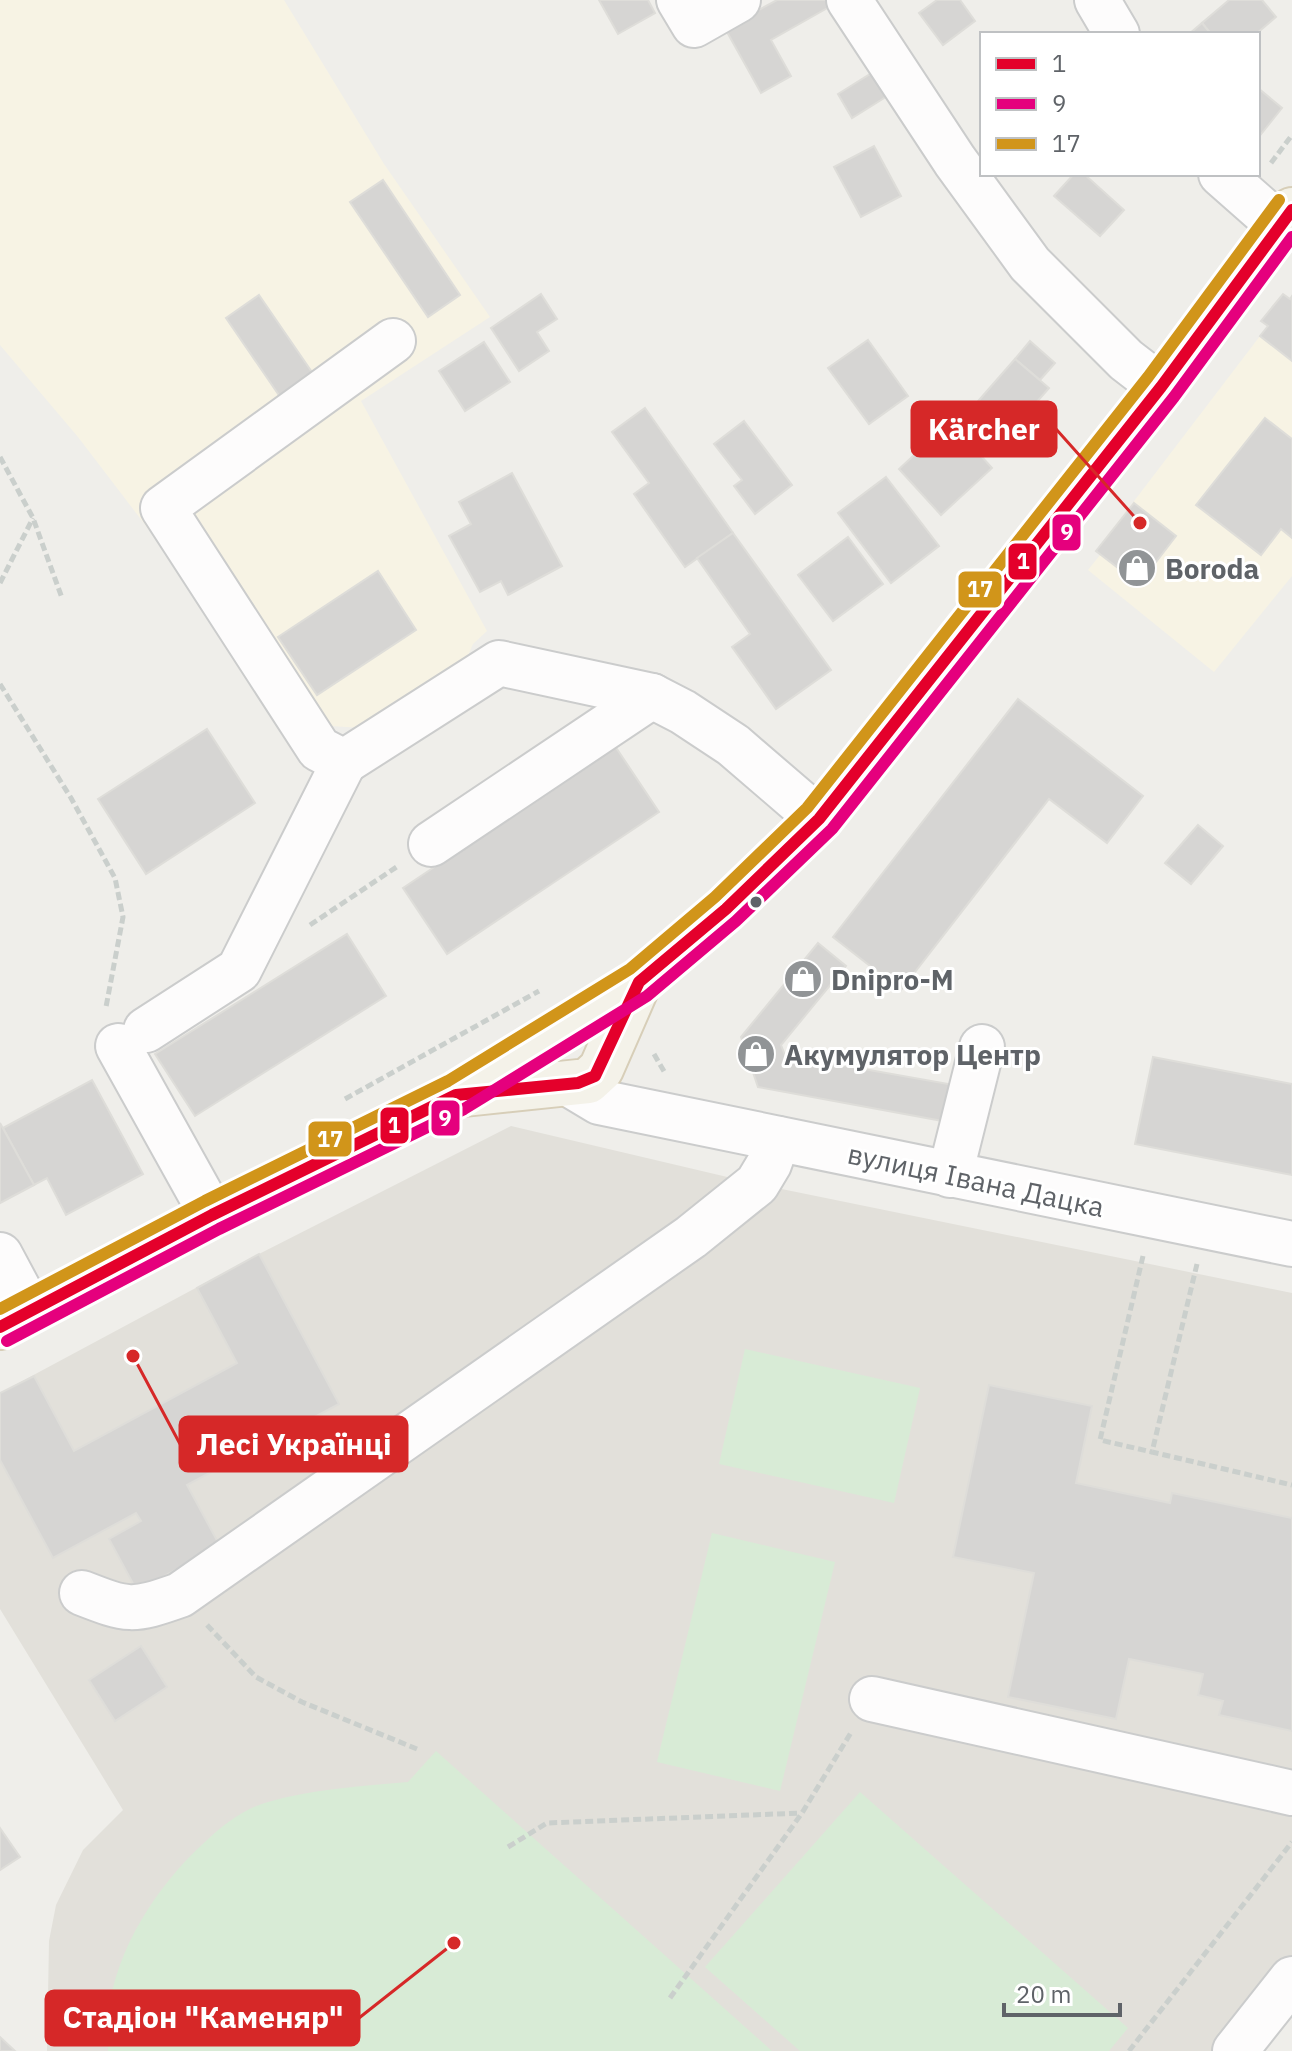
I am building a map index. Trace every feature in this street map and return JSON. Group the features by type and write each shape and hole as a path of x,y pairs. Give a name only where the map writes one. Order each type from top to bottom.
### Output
{"main road":[{"path":"15,1319 212,1215 456,1095 639,982 726,909 819,819 1161,387 1286,218"},
{"path":"456,1095 586,1072 639,982"},
{"path":"558,1030 547,1043 545,1059 553,1076 586,1072"}],"street":[{"path":"679,0 694,25 738,0"},
{"path":"849,0 955,161 1030,264 1126,360 1161,387"},
{"path":"1097,0 1116,32"},
{"path":"1233,186 1286,218"},
{"path":"344,762 319,749 163,508 393,341"},
{"path":"212,1215 132,1038 239,970 344,762 499,663 652,696 733,745 819,819"},
{"path":"431,844 652,696"},
{"path":"950,1175 982,1047"},
{"name":"вулиця Івана Дацка","path":"586,1072 599,1102 664,1096 778,1139 1292,1244"},
{"path":"82,1593 115,1606 141,1609 180,1595 691,1237 757,1184 769,1164 778,1139"},
{"path":"0,1255 15,1319"},
{"path":"872,1699 1292,1793"},
{"path":"1235,2051 1292,1979"}],"path":[{"path":"1260,163 1292,135"},
{"path":"0,457 33,518 62,598"},
{"path":"0,583 33,518"},
{"path":"0,684 71,798 115,878 123,917 106,1011 132,1038"},
{"path":"342,904 375,881"},
{"path":"343,1100 544,988"},
{"path":"655,1044 654,1056 664,1096"},
{"path":"1146,1244 1100,1440 1292,1485"},
{"path":"1152,1452 1199,1256"},
{"path":"180,1595 256,1677 302,1702 417,1749"},
{"path":"670,1998 802,1813 872,1699"},
{"path":"508,1847 547,1823 802,1813"},
{"path":"1129,2051 1292,1842"}],"shaded area":[{"path":"0,0 284,0 384,164 490,317 361,401 487,631 473,644 466,660 362,728 330,726 291,748 159,543 78,437 0,345"},
{"path":"1260,336 1292,361 1292,576 1214,672 1088,570 1100,555 1096,551"},
{"path":"511,1126 757,1184 1292,1293 1292,1991 1256,2051 47,2051 49,1941 56,1905 83,1850 123,1810 0,1609 0,1393 259,1254"}],"green space":[{"path":"745,1349 920,1388 894,1503 719,1464"},
{"path":"712,1533 835,1562 780,1791 657,1762"},
{"path":"436,1751 772,2051 108,2051 108,2014 113,1989 130,1942 156,1897 206,1841 235,1818 268,1802 320,1791 408,1782"},
{"path":"860,1792 1128,2028 1109,2051 800,2051 705,1967"}],"building":[{"path":"599,0 648,0 655,13 618,34"},
{"path":"777,0 827,0 831,6 771,40 791,76 761,93 722,23 755,12"},
{"path":"937,0 960,0 975,21 943,45 919,13"},
{"path":"1229,0 1262,0 1276,17 1258,32 1209,32 1202,23"},
{"path":"1202,23 1209,32 1191,32"},
{"path":"875,71 889,95 852,118 838,94"},
{"path":"1260,90 1282,108 1260,136"},
{"path":"874,146 901,196 861,217 834,167"},
{"path":"1072,176 1086,176 1124,210 1100,236 1054,196"},
{"path":"383,180 460,295 428,317 350,202"},
{"path":"541,294 557,319 537,332 549,351 519,371 491,328"},
{"path":"1283,294 1290,299 1292,296 1292,361 1260,336 1268,326 1261,321"},
{"path":"259,295 316,378 283,401 226,318"},
{"path":"868,340 908,396 869,424 828,368"},
{"path":"1030,341 1055,363 1040,380 1015,359"},
{"path":"484,342 510,382 465,411 439,371"},
{"path":"1015,359 1049,388 1000,444 966,415"},
{"path":"645,408 733,533 685,567 634,494 649,483 612,432"},
{"path":"1265,418 1292,439 1292,538 1281,529 1261,555 1196,505"},
{"path":"744,421 792,485 755,514 734,486 742,480 714,444"},
{"path":"950,422 992,468 941,515 899,469"},
{"path":"512,473 562,566 508,595 501,581 480,592 449,536 471,524 459,502"},
{"path":"886,477 939,546 891,583 838,513"},
{"path":"1134,503 1176,536 1139,584 1096,551"},
{"path":"733,533 831,670 776,709 732,647 750,634 697,558"},
{"path":"848,537 883,584 833,621 798,575"},
{"path":"378,571 416,630 317,695 278,637"},
{"path":"1018,699 1143,796 1107,843 1049,799 901,990 833,937"},
{"path":"207,729 255,803 146,874 98,799"},
{"path":"615,746 659,812 447,954 403,888"},
{"path":"1198,825 1223,846 1191,884 1165,863"},
{"path":"347,934 386,996 195,1116 155,1054"},
{"path":"818,943 846,966 781,1045 785,1055 954,1085 948,1122 758,1087 741,1037"},
{"path":"1153,1057 1292,1084 1292,1175 1135,1144"},
{"path":"92,1080 143,1174 66,1215 47,1178 34,1185 3,1128"},
{"path":"0,1123 34,1185 0,1203"},
{"path":"259,1254 339,1404 187,1485 220,1546 137,1591 109,1539 141,1521 136,1513 53,1558 0,1460 0,1393 34,1376 74,1451 237,1363 197,1288"},
{"path":"989,1385 1092,1406 1076,1483 1170,1503 1172,1493 1292,1518 1292,1731 1219,1715 1223,1701 1198,1695 1203,1674 1129,1659 1116,1719 1008,1697 1034,1573 953,1557"},
{"path":"141,1646 167,1687 115,1721 89,1680"},
{"path":"0,1828 20,1857 0,1870"},
{"path":"0,2037 15,2051 0,2051"}],"transit line":[{"name":"17","path":"0,1309 205,1201 448,1081 630,969 715,897 807,808 1148,377 1279,200"},
{"name":"1","path":"0,1327 212,1215 456,1095 578,1083 595,1076 639,982 726,909 819,819 1161,387 1292,210"},
{"name":"9","path":"7,1341 219,1229 464,1109 647,996 736,921 832,829 1174,397 1292,237"}],"place":[{"name":"Kärcher","path":"1140,523"},
{"name":"Boroda","path":"1137,568"},
{"name":"Dnipro-M","path":"803,979"},
{"name":"Акумулятор Центр","path":"756,1054"},
{"name":"Лесі Українці","path":"133,1356"},
{"name":"Стадіон \"Каменяр\"","path":"454,1943"}]}
